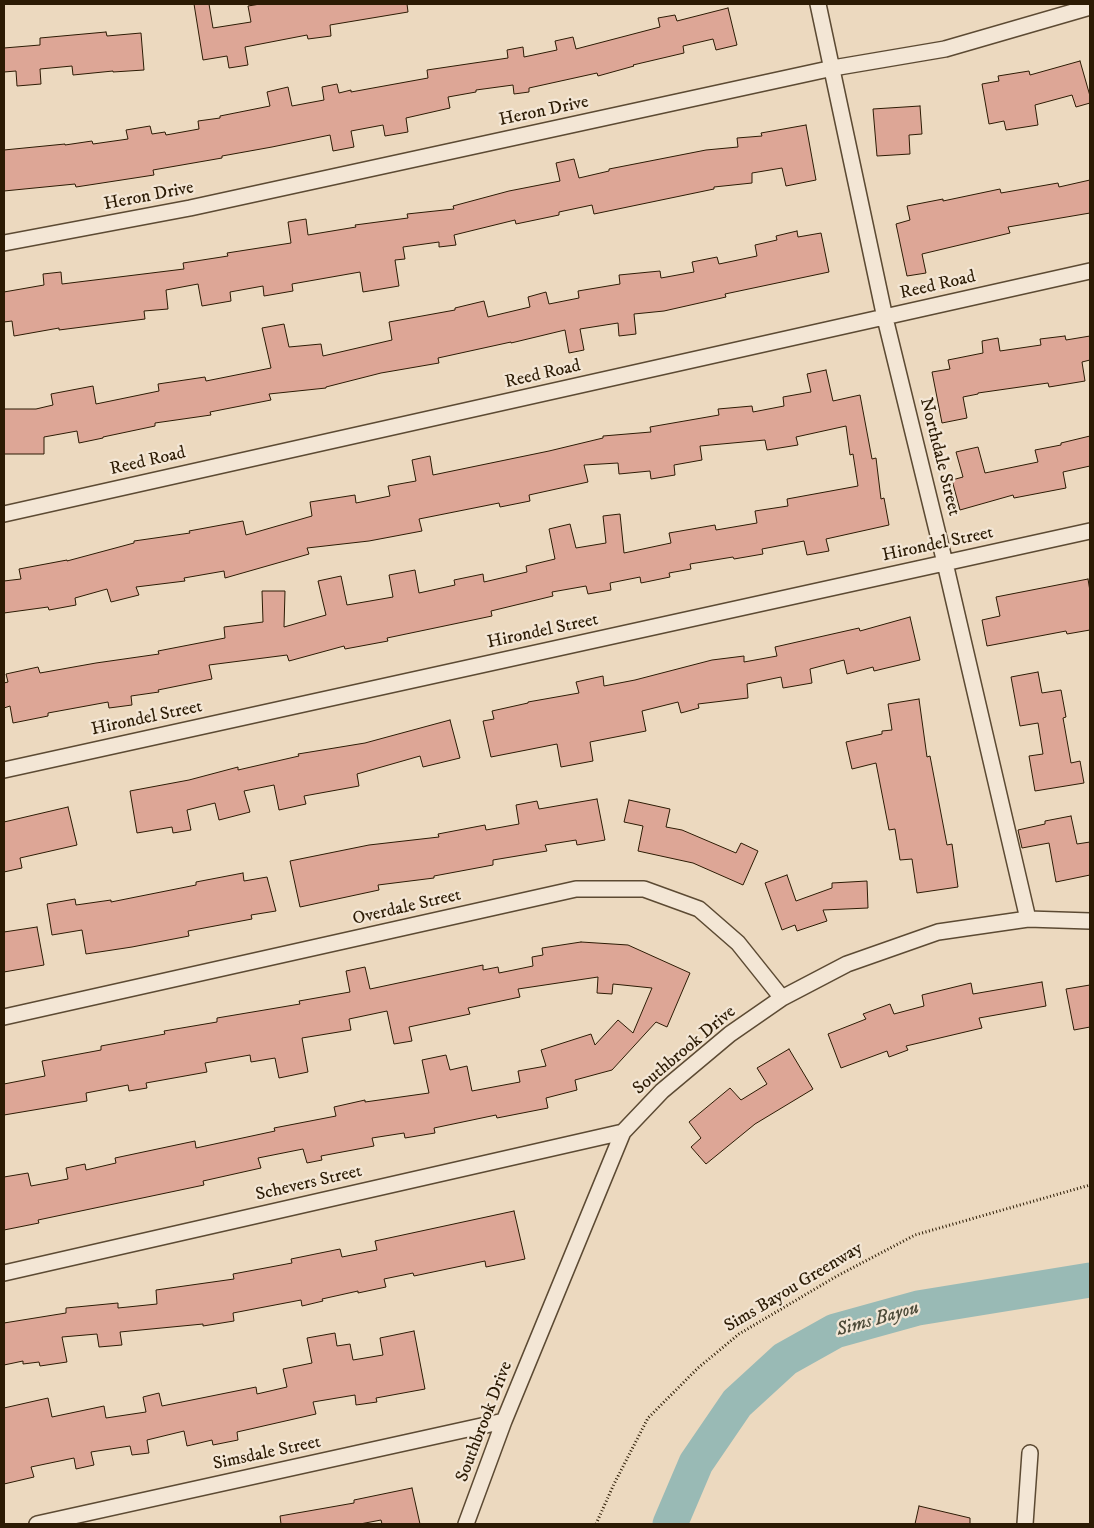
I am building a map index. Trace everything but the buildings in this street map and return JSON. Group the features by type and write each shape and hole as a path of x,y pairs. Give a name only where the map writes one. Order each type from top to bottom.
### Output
{"street":[{"name":"Northdale Street","path":"818,4 885,318 945,563 1028,919"},
{"name":"Heron Drive","path":"4,243 190,208 833,68 945,49 1090,7"},
{"name":"Reed Road","path":"4,514 1090,271"},
{"name":"Hirondel Street","path":"4,770 1090,530"},
{"name":"Overdale Street","path":"4,1017 576,889 644,889 699,909 738,943 782,998"},
{"name":"Southbrook Drive","path":"466,1524 504,1421 624,1132 662,1091 730,1034 782,998 847,964 938,932 1028,919 1090,921"},
{"name":"Schevers Street","path":"4,1272 624,1132"},
{"name":"Simsdale Street","path":"37,1524 504,1421"},
{"path":"1025,1524 1030,1453"}],"path":[{"name":"Sims Bayou Greenway","path":"596,1524 648,1418 698,1368 739,1334 837,1276 915,1235 1090,1185"}],"waterway":[{"name":"Sims Bayou","path":"670,1524 696,1463 737,1403 785,1359 835,1331 918,1308 1090,1280"}]}
